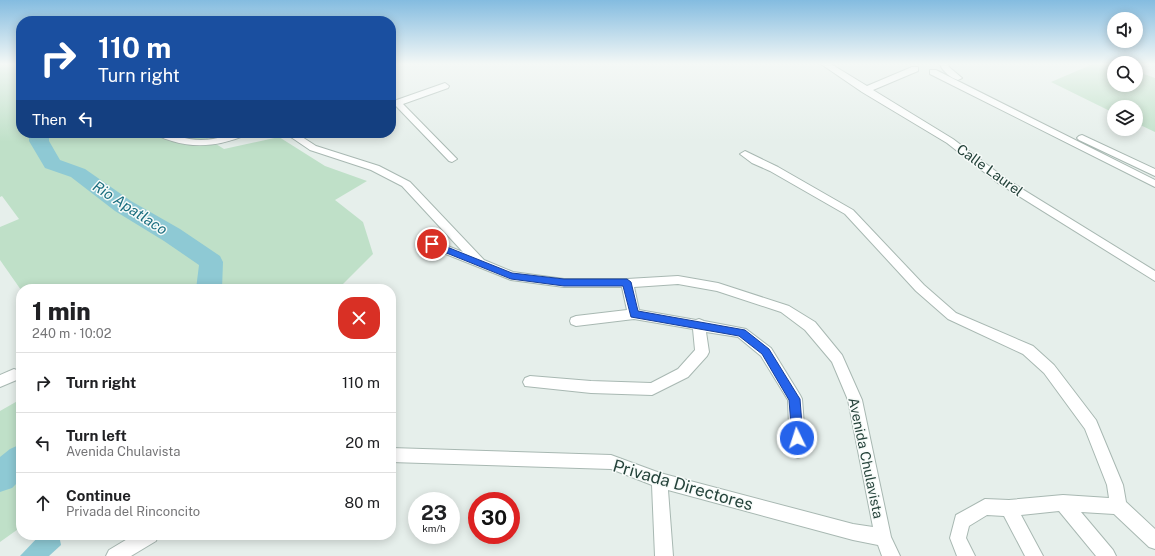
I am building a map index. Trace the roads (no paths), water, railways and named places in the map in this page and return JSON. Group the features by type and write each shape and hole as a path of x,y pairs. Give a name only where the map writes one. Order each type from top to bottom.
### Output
{"street":[{"path":"396,104 434,90"},
{"name":"Calle Laurel","path":"865,90 950,141 1002,181 1155,277"},
{"path":"977,90 1155,184"},
{"path":"984,90 1155,173"},
{"path":"396,105 452,159"},
{"path":"174,138 187,143 207,143 227,138"},
{"name":"Avenida Chulavista","path":"299,138 313,148 375,168 406,184 480,263 511,276 564,283 678,280 718,286 785,309 810,326 837,359 855,400 883,537 891,556"},
{"path":"745,154 755,161 774,169 849,212 920,288 952,316 1028,350 1049,369 1091,425 1115,485 1118,506 1155,541"},
{"path":"432,244 480,263"},
{"path":"627,282 634,314"},
{"path":"576,321 634,314 699,324 742,333 766,352 795,399 798,451"},
{"path":"530,382 591,387 652,388 683,373 702,352 699,324"},
{"path":"0,381 14,375"},
{"name":"Privada Directores","path":"396,455 611,462 660,480 852,532 883,537"},
{"path":"660,480 664,556"},
{"path":"966,556 958,538 962,521 985,507 1009,508 1063,503 1118,506"},
{"path":"1063,503 1107,556"},
{"path":"1009,508 1034,556"},
{"path":"115,556 140,540"}],"water":[{"path":"35,540 60,540 61,545 49,556 20,556"}],"waterway":[{"name":"Rio Apatlaco","path":"39,138 39,141 52,164 78,173 123,206 172,235 211,262 209,284"},
{"name":"Rio Apatlaco","path":"0,477 16,463"}]}
